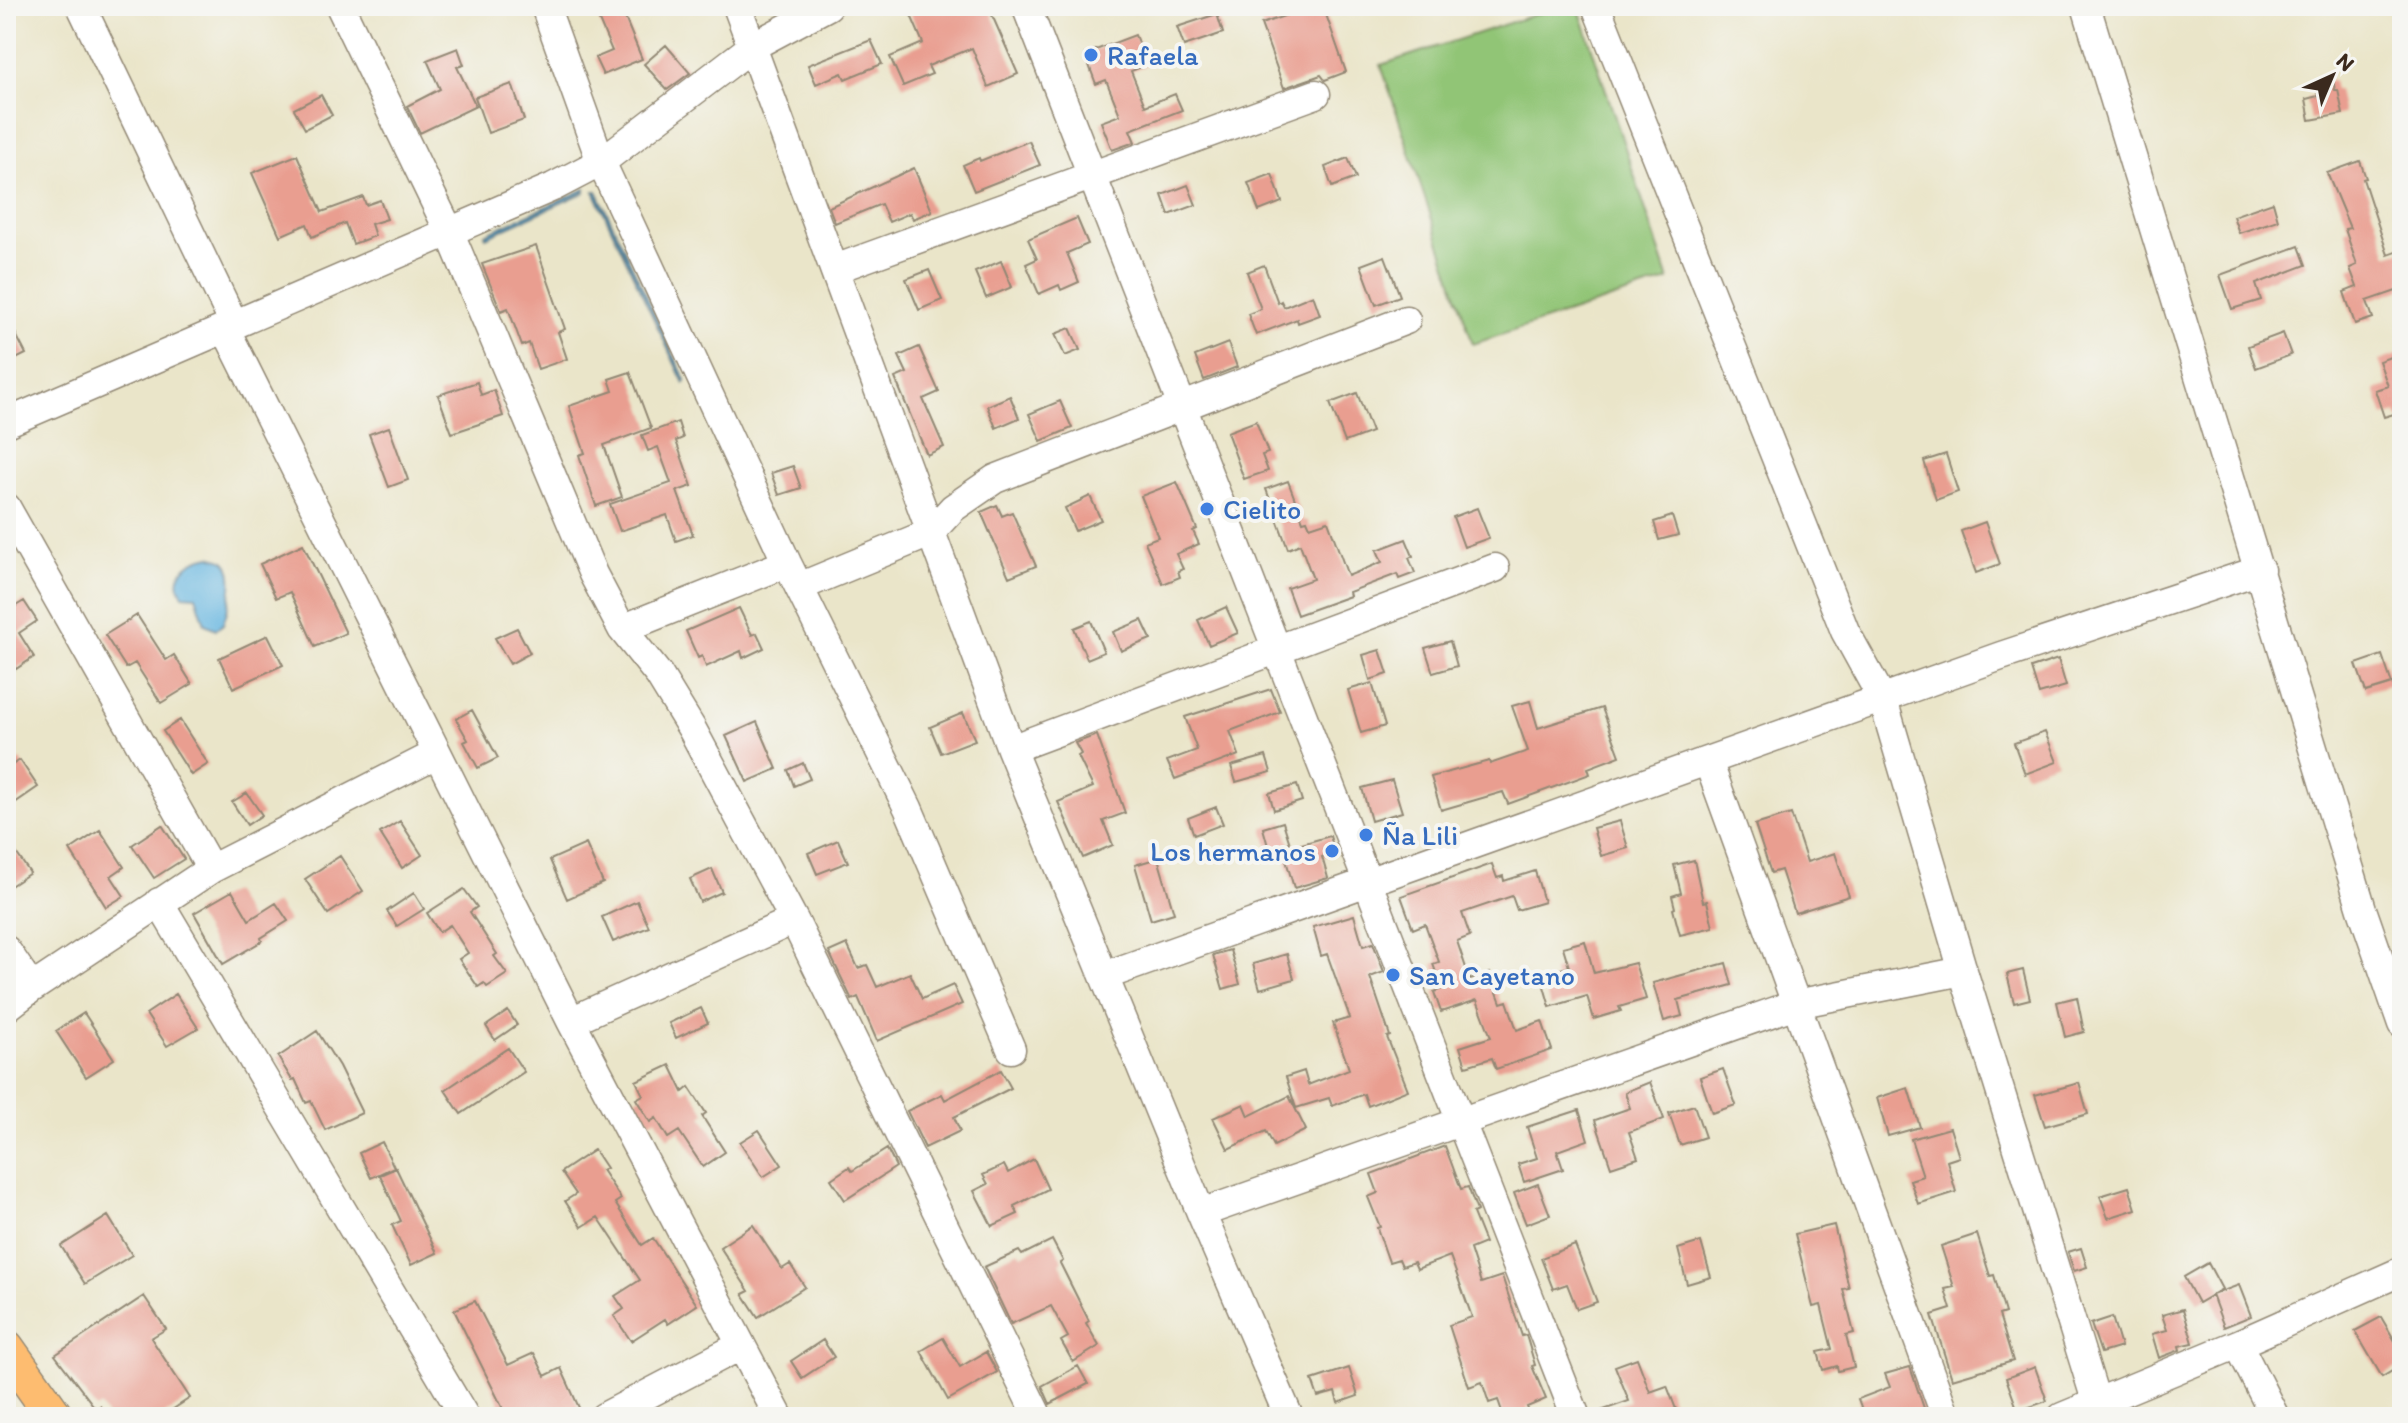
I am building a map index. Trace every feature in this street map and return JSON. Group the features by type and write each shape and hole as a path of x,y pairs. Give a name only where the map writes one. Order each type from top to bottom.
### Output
{"main road":[{"path":"6,1348 55,1417"}],"street":[{"path":"81,6 230,326 436,754 571,1021 779,1417"},
{"path":"340,6 449,231 593,574 622,629 659,675 692,729 794,920 1038,1417"},
{"path":"545,6 601,162 793,575 908,808 1011,1049"},
{"path":"737,6 1011,749 1201,1213 1289,1417"},
{"path":"6,423 553,187 601,162 753,46 828,6"},
{"path":"1026,6 1576,1417"},
{"path":"1596,6 1845,631 1883,700 2097,1404"},
{"path":"2086,6 2362,909 2402,1024"},
{"path":"835,269 1316,94"},
{"path":"622,629 930,533 953,508 995,479 1406,320"},
{"path":"6,507 211,869"},
{"path":"1011,749 1495,568"},
{"path":"1104,976 2001,656 2260,570"},
{"path":"6,1008 211,869 436,754"},
{"path":"1708,761 1946,1417"},
{"path":"159,902 465,1417"},
{"path":"571,1021 794,920"},
{"path":"6,950 32,988"},
{"path":"1201,1213 1796,1004 1963,971"},
{"path":"2062,1417 2402,1271"},
{"path":"2238,1344 2275,1417"},
{"path":"604,1417 740,1346"}],"green space":[{"path":"1561,6 1578,6 1669,280 1473,344 1381,65"}],"water":[{"path":"585,189 585,192 486,237 485,234"},
{"path":"594,191 597,191 686,381 684,383"},
{"path":"210,556 228,565 231,581 225,618 216,629 205,624 196,596 183,595 178,581 189,565"}],"building":[{"path":"925,6 988,6 1018,74 988,87 972,48 928,66 932,74 903,86 890,57 923,43 910,13"},
{"path":"1297,6 1323,6 1346,72 1325,80 1321,75 1284,88 1261,24 1299,11"},
{"path":"621,8 642,59 603,75 595,58 612,51 598,18"},
{"path":"1217,14 1223,33 1184,46 1177,27"},
{"path":"1135,35 1147,65 1131,71 1145,106 1175,94 1182,110 1130,130 1135,142 1112,150 1101,122 1120,115 1106,80 1096,84 1085,54"},
{"path":"871,40 882,64 845,79 842,73 816,84 808,65"},
{"path":"666,45 690,73 667,90 644,64"},
{"path":"458,48 464,65 457,67 476,106 420,133 407,106 440,89 427,60"},
{"path":"2333,80 2343,114 2310,120 2306,99 2318,96 2315,83"},
{"path":"512,84 524,120 488,133 475,97"},
{"path":"321,95 332,115 305,129 294,109"},
{"path":"1029,141 1040,165 974,191 963,165"},
{"path":"297,155 322,212 363,197 366,205 380,200 387,219 371,224 375,236 353,244 345,223 312,237 307,224 280,236 252,173"},
{"path":"1348,158 1356,178 1332,187 1325,167"},
{"path":"2360,161 2388,255 2402,250 2402,289 2367,301 2373,318 2355,324 2344,292 2357,287 2350,268 2357,265 2345,229 2350,228 2327,173"},
{"path":"914,168 932,211 913,219 910,213 889,222 881,204 835,223 829,207"},
{"path":"1272,174 1282,202 1259,211 1248,183"},
{"path":"1188,185 1196,205 1169,215 1162,195"},
{"path":"2273,202 2278,220 2239,233 2233,216"},
{"path":"1077,218 1088,244 1067,253 1079,282 1061,290 1059,285 1039,294 1026,264 1037,259 1028,239"},
{"path":"536,246 565,329 558,332 567,359 538,369 529,343 522,346 508,308 501,311 482,264"},
{"path":"2299,246 2306,265 2256,284 2261,300 2232,309 2220,275"},
{"path":"1385,256 1400,296 1376,305 1361,265"},
{"path":"1001,261 1012,287 986,298 975,272"},
{"path":"1264,265 1278,303 1281,301 1284,307 1313,295 1320,315 1298,323 1297,319 1256,335 1248,314 1261,309 1247,272"},
{"path":"929,270 942,300 919,310 906,279"},
{"path":"6,315 26,354 6,364"},
{"path":"1070,328 1080,350 1065,356 1055,334"},
{"path":"2283,333 2291,355 2256,368 2248,346"},
{"path":"1228,343 1237,367 1204,380 1195,356"},
{"path":"919,347 939,392 923,399 944,447 927,455 895,378 907,373 899,356"},
{"path":"2402,353 2402,419 2397,413 2384,417 2375,390 2388,386 2379,361"},
{"path":"630,372 651,428 604,445 622,497 596,506 579,455 585,453 569,406 613,391 609,379"},
{"path":"477,382 481,395 494,390 503,416 452,433 438,395"},
{"path":"1357,393 1372,432 1345,442 1330,403"},
{"path":"1010,396 1019,418 996,428 987,406"},
{"path":"1060,401 1072,428 1041,441 1029,414"},
{"path":"1256,421 1268,453 1262,455 1268,471 1244,479 1227,432"},
{"path":"678,422 683,438 676,441 692,486 677,491 693,535 676,541 667,515 620,531 610,504 671,483 658,447 648,451 642,435"},
{"path":"389,427 408,480 389,487 369,434"},
{"path":"1946,454 1958,492 1936,500 1924,461"},
{"path":"793,466 801,488 779,495 771,473"},
{"path":"1288,481 1303,521 1307,520 1310,527 1328,521 1348,576 1382,562 1377,550 1406,539 1413,556 1409,558 1415,573 1399,579 1397,574 1349,592 1350,596 1297,615 1287,588 1313,579 1300,544 1288,549 1266,489"},
{"path":"1177,482 1197,529 1193,531 1199,544 1176,554 1183,569 1178,571 1180,577 1163,584 1145,542 1158,537 1141,496"},
{"path":"1090,496 1101,520 1075,531 1065,508"},
{"path":"997,505 1002,516 1012,512 1036,566 1009,577 981,512"},
{"path":"1477,508 1489,538 1464,547 1453,517"},
{"path":"1672,516 1678,535 1659,540 1654,522"},
{"path":"1985,522 2000,564 1976,573 1961,531"},
{"path":"303,544 346,633 315,647 290,592 276,598 260,564"},
{"path":"24,601 37,621 19,633 34,657 16,669 10,660 6,660 6,612"},
{"path":"1226,607 1238,633 1209,645 1198,620"},
{"path":"739,608 752,635 757,633 764,648 743,658 741,651 706,667 702,656 698,658 686,631"},
{"path":"137,615 166,660 174,655 192,684 161,703 135,663 126,668 105,635"},
{"path":"1142,620 1151,639 1121,651 1113,632"},
{"path":"1091,621 1104,652 1087,659 1074,628"},
{"path":"517,628 530,653 510,664 495,638"},
{"path":"268,635 283,665 233,688 219,658"},
{"path":"1450,641 1457,666 1433,673 1425,648"},
{"path":"1380,650 1388,674 1370,680 1363,655"},
{"path":"2382,655 2392,684 2366,692 2356,664"},
{"path":"2058,659 2066,686 2039,694 2031,668"},
{"path":"1372,683 1385,726 1361,733 1348,690"},
{"path":"1271,689 1280,712 1230,731 1239,755 1175,779 1167,761 1197,750 1185,717"},
{"path":"1530,701 1538,728 1602,708 1620,756 1588,768 1590,774 1508,804 1503,792 1441,810 1431,777 1489,761 1490,764 1528,751 1512,706"},
{"path":"472,710 498,758 478,768 456,719"},
{"path":"963,713 975,740 941,753 930,727"},
{"path":"180,720 208,764 191,775 163,731"},
{"path":"757,722 777,769 747,782 726,736"},
{"path":"2045,732 2057,762 2025,774 2014,743"},
{"path":"1097,735 1125,813 1103,821 1113,845 1083,858 1058,802 1093,787 1075,743"},
{"path":"1266,756 1271,772 1236,782 1231,766"},
{"path":"20,760 38,787 6,809 6,769"},
{"path":"803,763 810,779 794,786 788,770"},
{"path":"1392,780 1402,812 1371,821 1362,788"},
{"path":"1297,785 1302,801 1274,810 1269,793"},
{"path":"247,793 262,815 247,825 232,802"},
{"path":"1216,807 1223,824 1194,835 1188,818"},
{"path":"1791,814 1807,862 1835,853 1849,896 1795,913 1781,870 1771,873 1755,825"},
{"path":"400,821 422,855 402,868 380,833"},
{"path":"1620,821 1628,848 1601,856 1593,828"},
{"path":"1283,822 1291,847 1330,836 1335,853 1322,857 1328,878 1294,888 1284,853 1271,857 1263,828"},
{"path":"162,825 184,859 154,878 132,845"},
{"path":"100,830 124,867 111,876 124,896 106,907 70,850"},
{"path":"6,838 30,873 6,889"},
{"path":"838,840 848,862 817,874 808,853"},
{"path":"586,844 603,883 567,899 550,860"},
{"path":"340,856 363,891 328,914 305,879"},
{"path":"1158,858 1174,913 1151,920 1135,865"},
{"path":"1694,860 1703,902 1707,901 1713,927 1680,935 1673,909 1672,896 1681,893 1674,865"},
{"path":"1492,864 1497,878 1503,876 1504,881 1535,871 1544,902 1517,910 1512,896 1462,913 1470,936 1457,941 1470,980 1490,973 1501,1003 1507,1001 1517,1030 1542,1021 1552,1050 1496,1069 1492,1058 1466,1066 1460,1047 1491,1037 1477,1000 1441,1012 1434,992 1442,989 1433,964 1439,962 1425,924 1413,929 1401,896"},
{"path":"712,869 722,892 700,902 690,879"},
{"path":"464,889 477,907 470,912 507,974 487,987 484,983 478,987 459,959 468,953 450,925 439,932 427,913"},
{"path":"232,891 249,920 276,903 288,921 223,964 194,913"},
{"path":"414,893 424,909 397,926 387,911"},
{"path":"637,901 649,927 613,942 602,917"},
{"path":"1354,915 1363,946 1373,943 1384,972 1370,977 1390,1036 1387,1037 1408,1090 1368,1106 1364,1094 1332,1106 1329,1098 1296,1108 1286,1077 1304,1071 1308,1085 1349,1069 1333,1023 1350,1018 1327,954 1321,956 1313,927"},
{"path":"1585,941 1594,973 1635,963 1646,999 1594,1019 1587,996 1550,1007 1543,983 1556,979 1553,971 1569,967 1563,947"},
{"path":"847,944 858,968 867,965 877,987 910,973 922,999 953,985 962,1004 877,1041 858,997 852,1000 829,952"},
{"path":"1230,950 1240,984 1223,989 1213,955"},
{"path":"1287,954 1294,979 1260,989 1253,964"},
{"path":"1726,963 1732,985 1678,1000 1682,1016 1664,1021 1653,983"},
{"path":"2023,970 2030,999 2014,1003 2007,974"},
{"path":"176,994 198,1028 167,1046 146,1014"},
{"path":"2077,997 2084,1032 2065,1037 2057,1002"},
{"path":"701,1008 708,1023 676,1038 669,1023"},
{"path":"508,1011 517,1025 495,1040 486,1026"},
{"path":"84,1013 114,1059 86,1077 56,1031"},
{"path":"317,1031 339,1066 362,1113 325,1130 311,1101 306,1103 295,1079 292,1080 278,1057"},
{"path":"508,1048 524,1072 461,1114 445,1090"},
{"path":"670,1065 683,1092 689,1087 706,1113 702,1116 725,1152 703,1167 679,1131 668,1138 656,1118 650,1122 636,1099 643,1095 636,1081"},
{"path":"1723,1069 1736,1105 1712,1113 1700,1077"},
{"path":"1001,1070 1011,1088 954,1117 960,1131 925,1148 907,1111 942,1094 945,1100"},
{"path":"1650,1082 1664,1119 1629,1132 1638,1158 1611,1167 1595,1120 1630,1108 1625,1092"},
{"path":"2079,1083 2088,1114 2045,1126 2035,1095"},
{"path":"1908,1088 1920,1127 1888,1136 1877,1098"},
{"path":"1289,1096 1306,1130 1274,1146 1266,1131 1228,1149 1213,1118 1244,1104 1249,1116"},
{"path":"1694,1105 1705,1137 1680,1145 1669,1113"},
{"path":"1579,1110 1588,1140 1557,1151 1563,1169 1524,1182 1518,1164 1537,1158 1527,1127"},
{"path":"1950,1128 1959,1157 1947,1161 1956,1192 1918,1204 1910,1180 1923,1176 1911,1139"},
{"path":"759,1130 782,1165 763,1177 740,1142"},
{"path":"382,1142 394,1167 371,1178 359,1153"},
{"path":"1445,1146 1461,1189 1468,1187 1477,1211 1473,1213 1485,1243 1470,1249 1481,1283 1502,1276 1522,1336 1526,1335 1535,1365 1532,1366 1546,1399 1527,1407 1531,1417 1504,1417 1498,1400 1489,1403 1482,1382 1469,1387 1449,1325 1472,1317 1450,1256 1417,1269 1414,1262 1402,1266 1399,1259 1389,1262 1377,1228 1380,1227 1368,1197 1378,1193 1371,1174"},
{"path":"887,1149 896,1167 845,1200 831,1179 849,1167 852,1171"},
{"path":"594,1150 606,1168 602,1170 621,1199 615,1203 642,1245 653,1238 697,1305 668,1324 665,1319 631,1341 614,1316 624,1309 615,1296 640,1280 598,1217 582,1227 565,1201 576,1194 561,1172"},
{"path":"1034,1159 1048,1189 1014,1206 1018,1214 992,1226 974,1191 988,1184 983,1175 1004,1165 1008,1173"},
{"path":"396,1168 437,1253 411,1265 392,1225 401,1221 380,1175"},
{"path":"1538,1184 1550,1215 1526,1224 1514,1193"},
{"path":"2129,1187 2136,1209 2108,1218 2100,1196"},
{"path":"108,1216 132,1255 85,1284 61,1246"},
{"path":"753,1225 782,1269 790,1264 805,1287 758,1317 743,1294 749,1291 720,1247"},
{"path":"1834,1225 1849,1288 1843,1289 1854,1333 1846,1335 1854,1367 1838,1371 1837,1366 1823,1370 1818,1352 1832,1349 1821,1305 1813,1307 1795,1234"},
{"path":"1977,1234 2005,1313 1999,1315 2013,1361 1952,1379 1932,1315 1951,1309 1945,1289 1954,1287 1941,1246"},
{"path":"1052,1240 1089,1321 1086,1323 1099,1346 1073,1362 1061,1341 1068,1337 1051,1306 1011,1324 984,1267 1019,1251 1022,1255"},
{"path":"1701,1242 1711,1277 1687,1284 1678,1249"},
{"path":"1575,1245 1597,1302 1577,1309 1567,1284 1553,1289 1541,1258"},
{"path":"2081,1248 2087,1267 2074,1271 2068,1252"},
{"path":"2208,1263 2222,1289 2198,1303 2184,1277"},
{"path":"2239,1285 2251,1316 2224,1327 2212,1295"},
{"path":"144,1296 166,1329 151,1338 190,1398 161,1417 107,1417 100,1406 96,1409 55,1355"},
{"path":"475,1301 508,1365 534,1353 545,1376 561,1368 581,1412 571,1417 541,1417 538,1410 523,1417 507,1417 454,1310"},
{"path":"2183,1309 2193,1343 2179,1346 2180,1350 2159,1358 2152,1334 2167,1330 2162,1315"},
{"path":"2112,1317 2121,1347 2101,1353 2091,1324"},
{"path":"2381,1317 2402,1353 2402,1365 2382,1377 2355,1331"},
{"path":"943,1338 960,1367 986,1352 997,1372 948,1400 921,1351"},
{"path":"823,1340 834,1357 802,1378 791,1361"},
{"path":"1637,1358 1650,1392 1667,1386 1679,1417 1593,1417 1592,1414 1629,1401 1615,1366"},
{"path":"1078,1366 1088,1384 1050,1404 1042,1386"},
{"path":"1910,1367 1927,1417 1865,1417 1858,1399 1890,1387 1885,1374"},
{"path":"2035,1367 2047,1401 2018,1411 2006,1378"},
{"path":"1349,1368 1358,1396 1338,1403 1335,1392 1318,1397 1312,1380"}],"place":[{"name":"Rafaela","path":"1091,55"},
{"name":"Cielito","path":"1207,509"},
{"name":"Ña Lili","path":"1366,835"},
{"name":"Los hermanos","path":"1332,851"},
{"name":"San Cayetano","path":"1393,975"}]}
